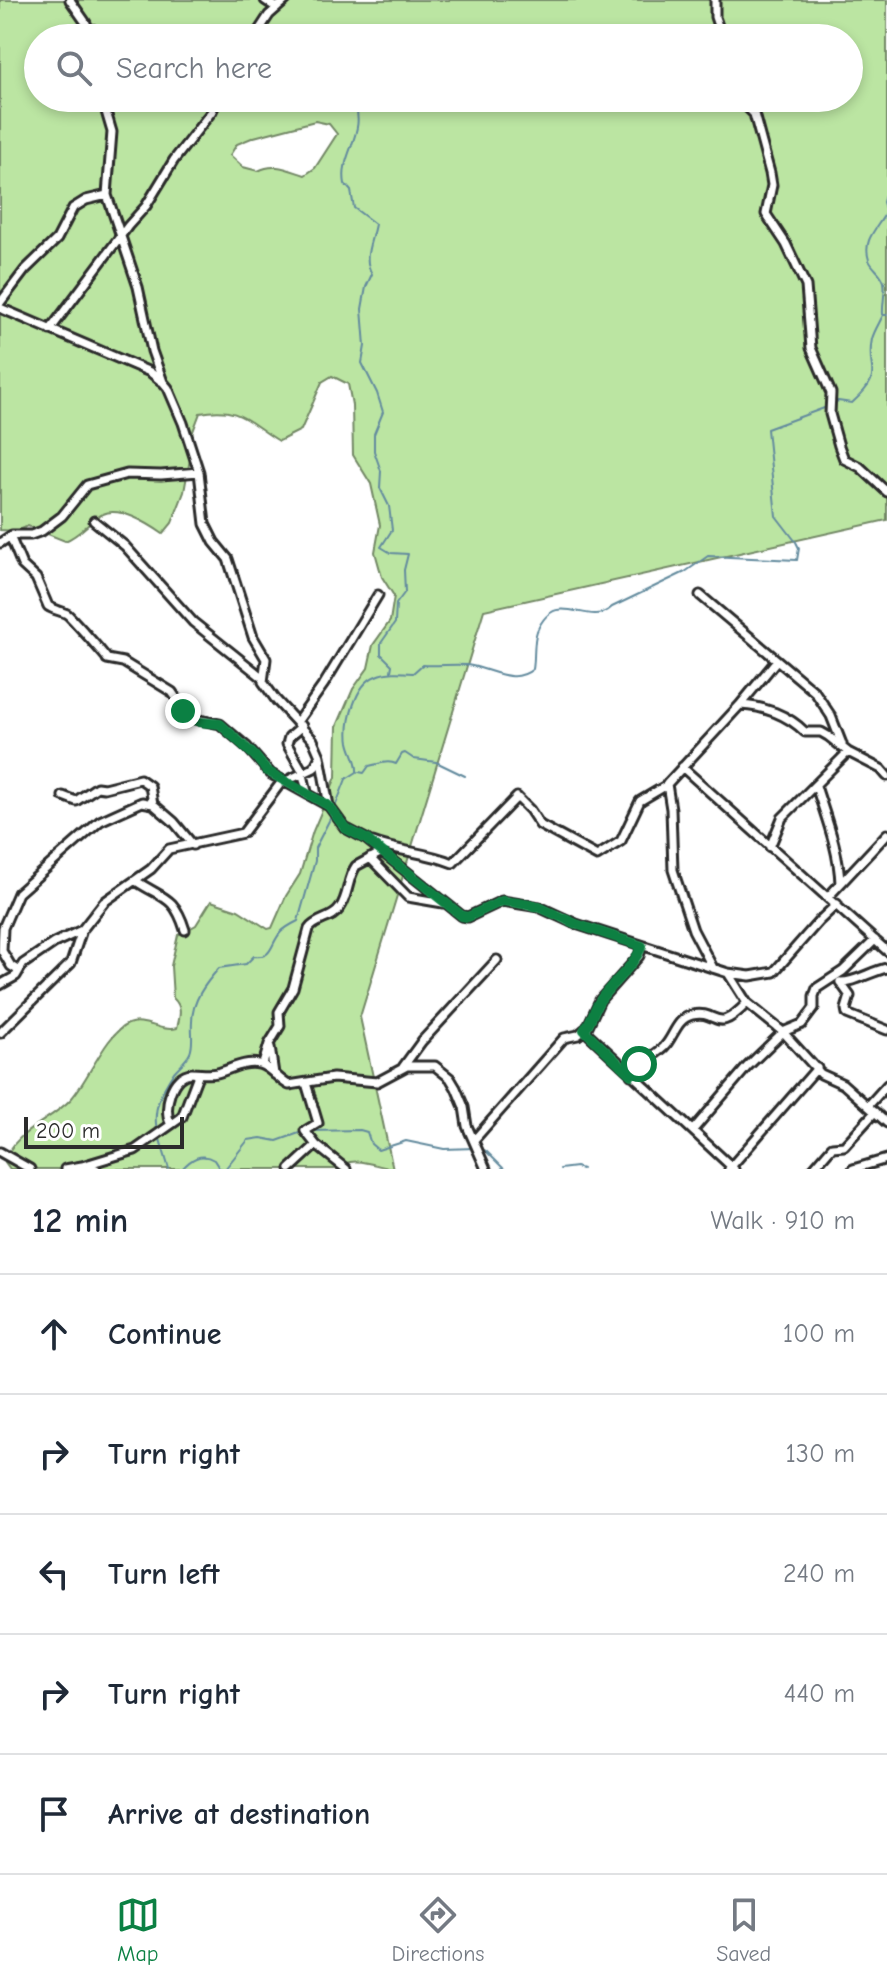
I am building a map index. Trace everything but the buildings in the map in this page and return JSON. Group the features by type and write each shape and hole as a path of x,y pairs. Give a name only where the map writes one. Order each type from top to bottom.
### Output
{"street":[{"path":"70,0 86,24"},
{"path":"265,0 277,8"},
{"path":"265,24 286,0"},
{"path":"715,0 717,24"},
{"path":"107,112 111,124 107,195 138,287 152,351 163,382 178,409 199,472 205,524 228,559 253,637 266,659 263,678 266,688 313,740 320,756 329,806"},
{"path":"50,330 146,206 174,160 211,112"},
{"path":"752,112 772,185 766,214 796,263 806,286 811,348 831,393 830,414 839,446 844,459 860,467 887,492"},
{"path":"107,195 86,200 73,208 57,239 25,270 0,305 50,330 150,372 163,382"},
{"path":"0,543 10,536 42,531 62,516 79,491 91,484 127,474 199,472"},
{"path":"94,521 125,546 193,622 263,678"},
{"path":"10,536 22,565 36,578 48,606 69,616 107,659 123,662 172,692 190,718 220,724 267,771 329,806 345,828 393,850 434,856 453,863 517,797 540,825 597,856 621,841 640,801 667,785 777,660"},
{"path":"307,792 304,773 287,744 289,737 378,595"},
{"path":"700,595 805,682 825,704 846,751"},
{"path":"740,705 774,712 796,722 805,732 821,732 846,751 881,769 887,776"},
{"path":"770,847 782,818 816,786 846,751"},
{"path":"0,1033 71,963 82,930 104,902 136,881 169,849 243,833 283,781 314,768 320,756"},
{"path":"682,767 887,951"},
{"path":"63,796 76,801 97,787 140,779 150,786 153,804"},
{"path":"667,785 673,870 693,930 714,969"},
{"path":"816,786 829,822 839,864 840,884"},
{"path":"19,971 11,966 2,951 3,928 18,893 100,821 142,802 153,804 174,822 193,845"},
{"path":"828,897 887,834"},
{"path":"366,839 465,917 502,901 539,907 576,924 728,973 750,976 774,972 837,904"},
{"path":"263,1064 269,1044 280,1026 279,1012 293,988 309,929 339,910 356,866 382,852"},
{"path":"370,858 408,897 446,904"},
{"path":"136,881 165,896 180,916 185,930"},
{"path":"0,985 19,971 23,964 54,943 82,930"},
{"path":"693,1130 747,1067 783,1032 805,1021 814,1008 816,990 875,940"},
{"path":"474,1140 564,1038 578,1035 584,1030 600,1000 639,956 642,946"},
{"path":"401,1069 422,1041 497,960"},
{"path":"830,980 849,982 887,968"},
{"path":"728,973 747,1003 783,1032 829,1079 843,1084 887,1123"},
{"path":"840,982 850,996 847,1014 887,1030"},
{"path":"631,1075 639,1064 664,1046 677,1026 687,1018 695,1015 724,1021 747,1003"},
{"path":"584,1030 731,1168 817,1068"},
{"path":"269,1044 275,1076"},
{"path":"170,1123 165,1114 170,1094 183,1077 191,1073 221,1072 240,1063 263,1064 289,1085 333,1078 377,1082 401,1069 431,1065 450,1078 486,1169"},
{"path":"65,1169 135,1150 182,1117 198,1075"},
{"path":"306,1083 318,1123 305,1131 316,1145 346,1169"},
{"path":"813,1169 832,1147 844,1146 887,1085"},
{"path":"290,1169 316,1145"},
{"path":"0,1152 30,1169"},
{"path":"853,1169 887,1159"},
{"path":"82,1166 96,1169"}],"green space":[{"path":"0,0 887,0 887,520 484,610 360,1017 393,1169 349,1162 337,1169 10,1169 5,1162 15,1143 71,1099 120,1029 134,1022 177,1028 180,1012 173,998 171,966 178,935 196,925 211,901 238,910 268,929 272,928 300,874 313,831 336,777 337,726 353,689 368,668 373,645 390,621 394,596 382,577 375,552 380,525 371,484 353,455 352,405 348,384 332,376 322,382 301,430 279,441 234,414 214,411 200,413 189,442 190,459 184,492 172,523 163,534 134,517 118,512 103,514 65,541 28,526 17,531 0,530","holes":["315,121 329,124 337,134 315,168 305,175 276,167 258,171 243,167 230,155 237,144 254,137"]}],"waterway":[{"path":"357,112 356,132 344,173 354,208 375,224 368,256 372,274 362,309 365,346 362,363 383,412 374,434 374,451 381,471 380,488 389,506 392,530 381,547 391,553 408,554 404,570 405,592 396,604 395,623 381,643 381,654 392,665 391,671"},
{"path":"883,315 884,282 867,253 872,234 886,212 883,202 887,188"},
{"path":"832,404 838,401 852,403 869,384 872,378 872,339 883,315 887,315"},
{"path":"335,807 346,779 357,772 348,734 357,695 376,676 413,673 422,665 467,665 509,676 525,674 533,669 537,631 554,611 603,613 685,572 708,556 797,560 799,548 776,516 767,429 827,407"},
{"path":"359,772 364,773 369,766 379,763 396,764 405,753 414,759 436,762 465,776"},
{"path":"157,1130 157,1107 162,1093 190,1053 194,1006 201,992 219,968 246,964 254,956 265,955 281,932 298,921 315,861 315,848 333,813"},
{"path":"312,1131 367,1132 371,1144 378,1150 406,1141 444,1149 475,1148"},
{"path":"225,1169 248,1140 261,1138 277,1141 302,1132"},
{"path":"159,1136 169,1169"},
{"path":"481,1149 504,1169"},
{"path":"182,1169 201,1157 214,1160 223,1169"},
{"path":"560,1169 582,1169"}],"route":[{"path":"183,711 200,722 220,724 267,771 329,806 345,828 366,839 462,916 468,917 502,901 518,903 539,907 576,924 642,946 639,956 600,1000 584,1030 631,1075 639,1064"}]}
